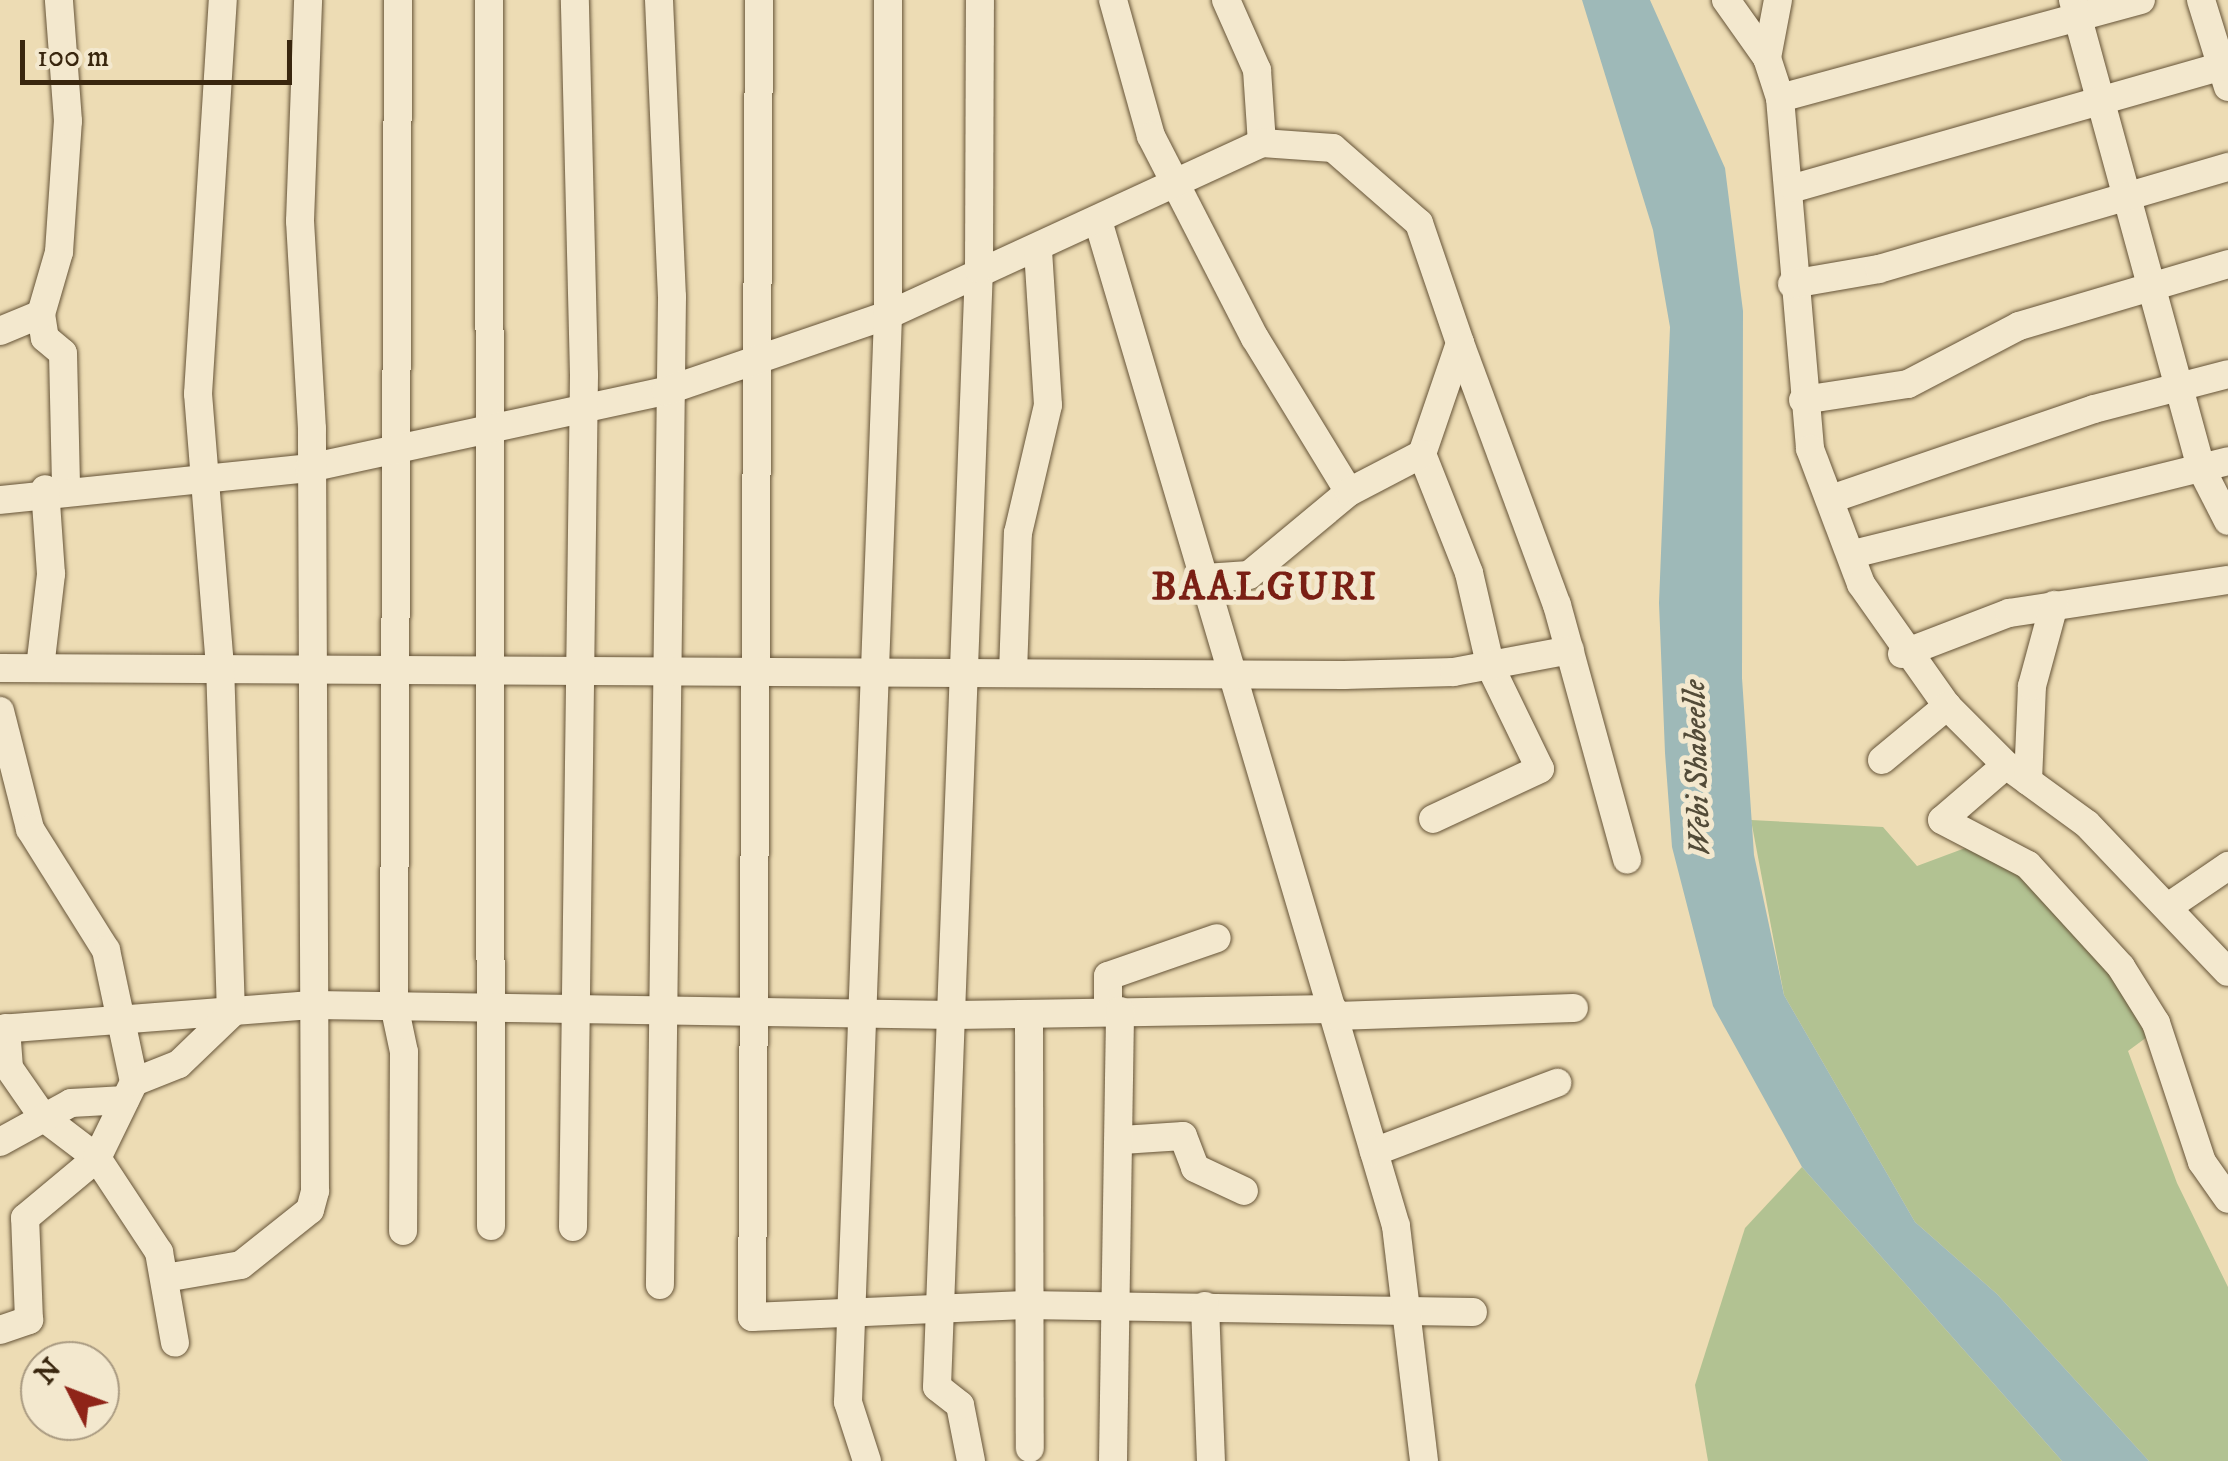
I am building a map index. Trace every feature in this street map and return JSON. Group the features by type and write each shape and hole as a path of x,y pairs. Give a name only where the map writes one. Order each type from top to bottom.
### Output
{"street":[{"path":"40,668 51,574 63,354 45,338 41,314 64,190 59,0"},
{"path":"0,1142 71,1103 130,1091 179,1064 230,1014 220,667 198,394 223,0"},
{"path":"165,1278 242,1265 310,1210 314,1004 309,468 300,221 308,0"},
{"path":"398,0 403,448 394,1005 404,1052 403,1231"},
{"path":"489,0 491,1226"},
{"path":"573,1227 576,668 582,410 575,0"},
{"path":"660,0 672,297 666,392 658,1010 660,1285"},
{"path":"759,0 764,364 752,1316 1025,1305 1117,1311 1205,1306 1410,1318 1474,1312"},
{"path":"867,1461 848,1402 888,316 888,0"},
{"path":"971,1461 960,1404 937,1387 954,1015 979,269 980,0"},
{"path":"1113,0 1151,136 1349,492"},
{"path":"1226,0 1256,70 1262,142"},
{"path":"1726,0 1767,58 1780,98 1794,188 1792,284 1803,400 1831,499 1902,654 1947,706 2017,772 2088,824 2228,972"},
{"path":"1767,58 1778,0"},
{"path":"1780,98 2075,10 2140,0"},
{"path":"1794,188 2226,72 2201,0"},
{"path":"2075,10 2121,195 2178,388 2215,466 2228,521"},
{"path":"0,500 56,488 206,483 309,468 488,434 666,392 764,364 888,316 979,269 1099,224 1262,142 1333,148 1419,223 1570,650 1627,860"},
{"path":"1792,284 1879,269 2121,195 2228,167"},
{"path":"1099,224 1236,672 1374,1152 1410,1318 1424,1461"},
{"path":"1013,672 1018,533 1048,405 1038,250"},
{"path":"1803,400 1908,384 2019,326 2149,284 2228,264"},
{"path":"0,332 41,314"},
{"path":"1433,819 1540,769 1491,668 1469,573 1422,454 1460,343"},
{"path":"1831,499 2228,374"},
{"path":"1206,578 1249,575 1349,492 1422,454"},
{"path":"1853,554 2215,466"},
{"path":"1902,654 1956,629 2054,605 2228,580"},
{"path":"2054,605 2032,686 2017,772 1942,820 2028,865 2121,968 2156,1023 2202,1162 2228,1198"},
{"path":"0,668 401,668 489,672 576,668 762,672 874,666 963,672 1236,672 1491,668 1570,650"},
{"path":"1882,760 1947,706"},
{"path":"0,711 30,830 93,922 121,1014 130,1091 97,1158 25,1218 29,1320 0,1330"},
{"path":"2168,907 2228,866"},
{"path":"1113,1461 1122,1140 1108,976 1217,938"},
{"path":"175,1343 159,1252 97,1158 43,1116 9,1068 3,1029 121,1014 230,1014 314,1004 954,1015 1574,1008"},
{"path":"1029,1015 1025,1305 1030,1448"},
{"path":"1374,1152 1557,1083"},
{"path":"1122,1140 1183,1136 1195,1168 1244,1191"},
{"path":"1205,1306 1211,1461"}],"green space":[{"path":"1751,820 1883,827 1917,866 1968,847 2018,872 2110,970 2147,1037 2128,1051 2177,1183 2228,1287 2228,1461 2149,1461 1997,1294 1915,1222 1784,995"},
{"path":"1802,1167 2062,1461 1708,1461 1695,1385 1745,1228"}],"water":[{"name":"Webi Shabeelle","path":"1582,0 1650,0 1725,168 1743,311 1742,678 1754,855 1784,995 1915,1222 1997,1294 2149,1461 2062,1461 1802,1167 1713,1006 1672,847 1665,753 1659,603 1670,327 1653,230"}],"district":[{"name":"BAALGURI","path":"1265,588"}]}
